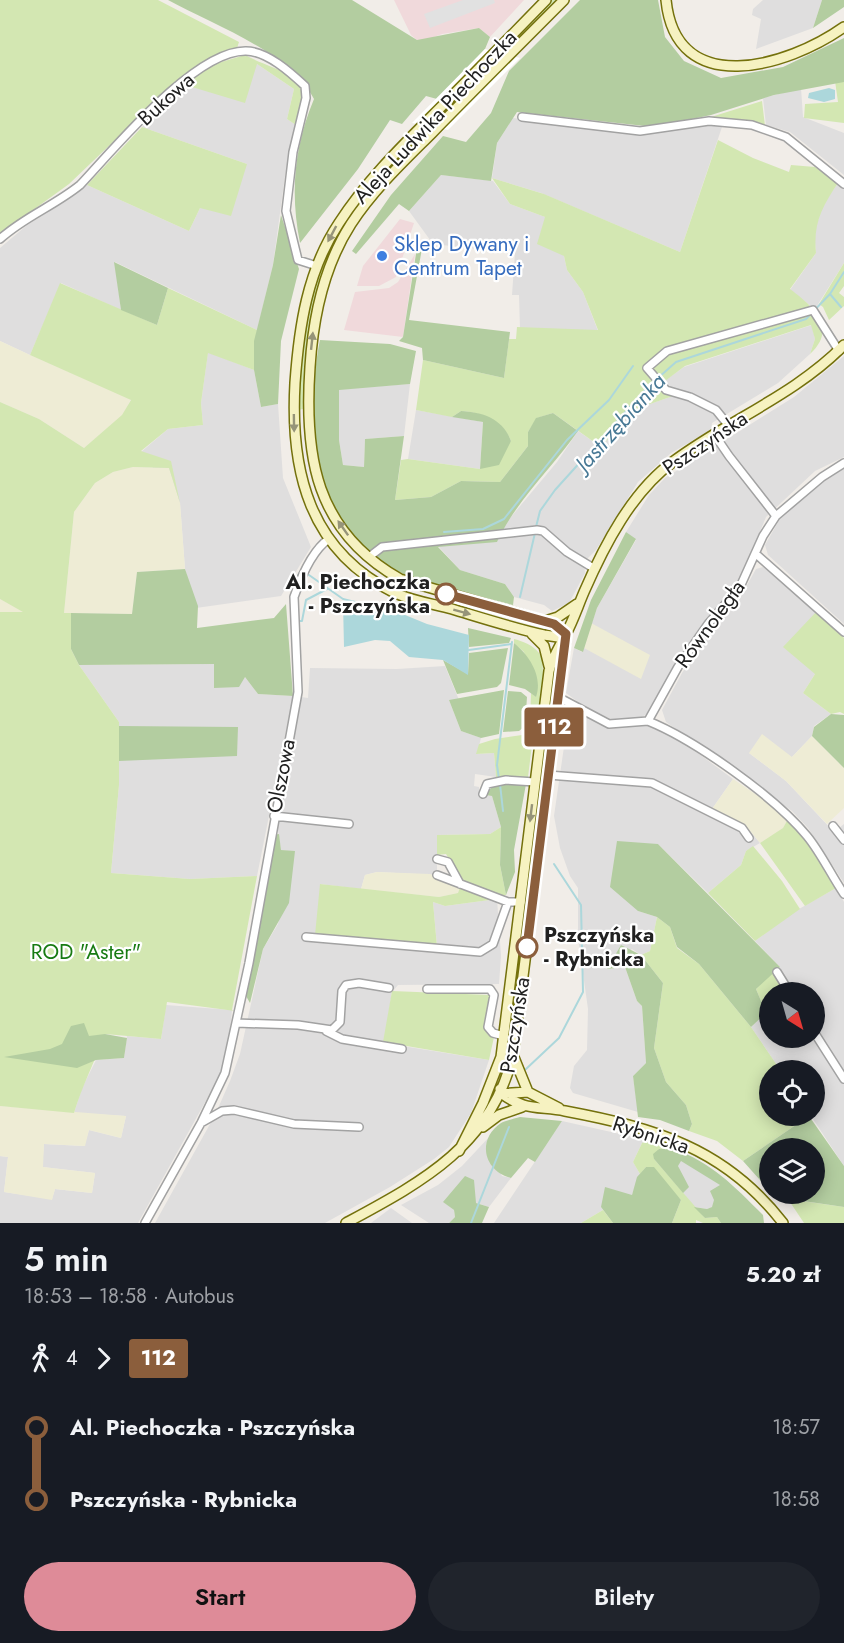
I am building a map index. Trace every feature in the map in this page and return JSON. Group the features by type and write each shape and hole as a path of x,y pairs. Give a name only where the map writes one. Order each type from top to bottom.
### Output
{"main road":[{"name":"Aleja Ludwika Piechoczka","path":"546,0 423,125 358,195 338,224 316,266 305,301 299,334 294,425 303,486 329,538 364,574 397,594 530,632 558,637 566,634 554,624 400,579 369,557 351,539 322,493 313,465 307,422 313,333 324,284 350,225 387,178 564,0"},
{"path":"666,0 677,39 697,58 722,66 752,65 775,60 826,40 844,27"},
{"name":"Pszczyńska","path":"459,1150 483,1103 501,1057 549,671 554,651 566,634 617,530 650,483 675,460 783,393 841,348"},
{"path":"543,621 558,617 581,601"},
{"path":"530,632 544,646 549,671"},
{"name":"Pszczyńska","path":"346,1223 425,1178 459,1150 475,1135 501,1093 513,1055 566,634"},
{"path":"513,1055 528,1092"},
{"path":"501,1057 498,1081 501,1093"},
{"name":"Rybnicka","path":"483,1103 501,1093 528,1092 564,1111"},
{"name":"Rybnicka","path":"501,1093 522,1107"},
{"name":"Rybnicka","path":"475,1135 500,1115 522,1107 564,1111 657,1134 696,1149 739,1175 783,1223"}],"street":[{"name":"Bukowa","path":"0,239 15,226 39,210 62,199 80,185 180,82 236,52 249,50 278,64 305,86 306,98 293,153 286,211 298,260 316,266"},
{"path":"522,117 640,131 709,121 752,125 786,137 844,184"},
{"path":"729,426 716,410 690,397 666,390 647,368 667,351 815,313 841,348"},
{"path":"714,434 776,516"},
{"name":"Równoległa","path":"648,722 678,667 708,624 740,587 776,516 822,477 844,463"},
{"path":"369,557 382,547 539,531 567,552 596,569"},
{"name":"Olszowa","path":"145,1223 201,1123 225,1073 298,692 294,597 299,581 319,545 329,538"},
{"path":"756,554 844,632"},
{"path":"558,697 609,724 648,722 686,740 780,808 812,843 844,894"},
{"path":"548,775 652,783 742,828 749,838"},
{"path":"483,794 487,784 503,780 535,782"},
{"path":"274,816 349,824"},
{"path":"833,826 844,840"},
{"path":"437,859 448,861 460,884"},
{"path":"437,875 508,902 521,902"},
{"path":"306,937 480,952 493,944 508,902"},
{"path":"777,972 783,982"},
{"path":"236,1023 298,1025 332,1030 339,1025 342,991 346,985 359,983 389,988"},
{"path":"427,989 490,989 494,995 489,1031 504,1036"},
{"path":"323,1030 342,1039 402,1049"},
{"path":"824,1048 844,1079"},
{"path":"201,1123 222,1111 234,1110 294,1124 359,1127"}],"shaded area":[{"path":"394,0 524,0 490,37 479,28 417,40 411,35"},
{"path":"463,0 494,0 495,3 430,28 424,14"},
{"path":"763,0 822,0 813,28 756,49 761,19 752,15 753,9"},
{"path":"257,64 294,89 287,119 296,125 285,176 273,265 257,330 115,262 121,310 61,283 30,355 0,341 0,248 26,226 87,185 189,231 200,208 247,164 142,127 182,84"},
{"path":"801,88 803,117 844,133 844,175 790,132 766,125 763,98"},
{"path":"513,118 639,134 723,124 680,252 541,193 492,178 497,143"},
{"path":"441,175 493,181 510,204 545,217 564,256 567,270 583,292 598,331 520,329 519,295 512,295 515,253 433,244 409,211"},
{"path":"838,183 844,186 844,263 815,309 790,290 816,253 814,232 824,203"},
{"path":"400,219 414,223 396,277 379,286 357,286 363,266"},
{"path":"415,254 403,337 344,330 355,292 389,288 398,282"},
{"path":"812,325 815,339 810,354 778,383 712,423 711,430 671,453 638,482 596,550 584,562 585,573 569,603 552,611 544,605 514,597 505,584 460,570 438,546 497,541 505,524 557,462 578,431 601,447 633,410 673,396 660,384 684,367"},
{"path":"0,341 131,399 123,415 84,448 39,419 0,402"},
{"path":"208,352 254,370 261,407 278,404 283,478 311,547 281,596 196,608 185,569 180,503 141,452 168,429 203,425 201,403"},
{"path":"844,356 844,457 815,471 766,517 740,580 731,594 704,623 673,667 649,713 638,719 611,719 586,708 566,693 574,648 582,652 597,608 636,540 626,532 649,495 665,478 794,397"},
{"path":"410,384 404,436 365,439 364,467 343,465 339,440 339,389"},
{"path":"416,410 483,422 480,469 408,459"},
{"path":"133,467 169,468 180,503 185,569 137,572 132,614 64,613 74,512 95,483 113,472"},
{"path":"844,467 844,624 768,555 765,545 781,517 823,481"},
{"path":"763,567 817,611 815,674 803,693 831,714 814,726 812,736 792,757 749,753 786,781 834,832 844,824 844,883 808,828 792,811 666,722 662,710 682,673 714,625 741,596 756,569"},
{"path":"0,599 25,612 0,612"},
{"path":"591,623 650,655 641,679 584,648"},
{"path":"214,664 214,688 245,677 258,694 293,696 257,876 190,879 111,873 119,785 119,722 79,665"},
{"path":"445,666 459,700 449,700 461,731 481,738 477,754 494,753 496,777 475,774 474,786 479,787 479,795 492,796 501,827 490,834 437,835 437,875 377,872 365,875 361,889 320,884 437,946 433,902 445,906 497,899 501,956 499,984 398,985 392,992 384,1043 489,1060 471,1113 449,1147 434,1159 390,1187 325,1223 155,1223 215,1115 230,1081 240,1054 263,949 278,924 294,852 281,850 277,824 301,697 308,698 310,668 397,669"},
{"path":"576,708 604,721 652,726 665,731 695,751 733,779 712,809 746,826 760,843 746,851 741,865 708,893 658,844 638,911 657,917 650,951 641,955 632,949 608,969 625,967 637,1001 642,1006 646,1063 633,1076 638,1112 573,1093 570,1088 574,1066 587,1050 588,1009 578,938 578,888 570,876 560,848 554,816 569,712"},
{"path":"762,734 792,757 812,736 844,768 844,808 827,824 786,781 749,753"},
{"path":"733,779 778,809 788,819 783,828 760,843 746,826 712,809"},
{"path":"377,872 430,874 460,887 458,893 439,897 361,889 365,875"},
{"path":"836,888 844,902 844,1166 818,1126 825,1126 825,1060 774,1060 765,1048 825,1048 825,982 779,982 772,972 780,967 755,941 792,913"},
{"path":"166,1005 232,1010 228,1051 219,1077 138,1223 0,1223 0,1156 8,1157 4,1192 52,1199 55,1189 92,1193 95,1173 42,1167 44,1144 84,1146 89,1130 121,1138 126,1116 74,1113 82,1088 96,1060 124,1058 127,1036 161,1039"},
{"path":"759,1019 759,1039 751,1027"},
{"path":"0,1106 126,1116 121,1138 89,1130 85,1146 44,1144 43,1167 95,1173 92,1193 55,1189 52,1200 4,1192 8,1157 0,1156"},
{"path":"562,1121 647,1140 642,1143 633,1162 640,1174 632,1195 601,1207 603,1210 581,1223 494,1223"},
{"path":"491,1135 486,1145 502,1176 511,1178 489,1207 476,1203 444,1202 454,1210 455,1217 449,1223 429,1223 401,1205 438,1185 462,1166"},
{"path":"681,1160 721,1185 713,1207 707,1209 694,1207 683,1193 678,1165"},
{"path":"391,1208 412,1223 371,1223"}],"green space":[{"path":"0,0 158,0 239,42 237,48 180,78 69,184 0,234"},
{"path":"168,0 352,0 417,40 479,28 490,37 485,49 437,99 426,96 402,124 390,120 358,169 300,243 295,206 296,170 302,135 314,99 303,82 270,54"},
{"path":"551,0 558,0 473,86 487,65"},
{"path":"580,0 658,0 665,37 684,61 721,78 783,67 844,38 844,82 774,95 711,115 654,127 517,112 497,143 491,181 441,175 409,211 399,204 356,254 352,251 391,195 443,136 466,142 491,113 509,71"},
{"path":"822,0 844,0 844,7 813,28"},
{"path":"245,55 283,72 299,84 302,94 296,125 287,119 294,89 257,64 245,103 182,84 211,65"},
{"path":"844,80 844,123 804,118 805,104 838,102 835,81"},
{"path":"456,97 461,98 410,148 367,198 348,225 332,254 310,322 303,409 298,410 308,307 323,263 336,236 371,186"},
{"path":"762,101 765,126 711,117"},
{"path":"142,127 247,164 231,216 200,208 189,231 87,185"},
{"path":"718,140 753,158 789,172 791,165 815,167 838,183 827,200 817,224 816,253 790,289 814,311 822,327 822,335 818,344 810,354 815,339 811,325 685,366 661,384 673,396 633,410 601,447 553,413 537,418 528,432 528,446 500,482 461,481 431,497 395,500 401,460 480,469 511,441 497,423 476,413 461,411 452,417 416,410 423,360 504,378 509,339 516,339 517,327 598,330 583,292 567,270 564,256 537,244 545,217 510,204 492,178 544,194 680,252"},
{"path":"281,215 299,269 281,341 278,404 261,407 254,370 254,341 273,265"},
{"path":"418,241 423,243 409,320 510,332 504,378 423,360 422,348 399,341 403,337"},
{"path":"114,262 168,288 157,325 121,310"},
{"path":"844,263 844,286 839,293 844,297 844,306 829,320 823,307 819,304"},
{"name":"ROD \"Aster\"","path":"60,283 157,325 168,288 257,330 254,370 208,353 201,403 203,425 168,429 141,451 171,461 180,503 169,468 133,467 113,472 95,483 74,512 64,613 71,613 71,649 79,665 119,722 119,785 111,873 190,879 257,876 232,1010 235,1011 167,1002 161,1039 105,1034 74,1113 0,1106 0,612 23,612 0,599 0,402 39,419 84,448 122,415 131,400 30,355"},
{"path":"320,340 390,344 416,351 410,384 339,390 339,440 343,465 364,467 365,439 404,436 395,500 431,497 461,481 500,482 528,446 528,432 536,418 553,413 578,431 524,499 497,542 438,547 460,570 505,584 514,597 513,605 423,582 406,575 376,558 342,520 322,486 315,463 312,428 315,371"},
{"path":"461,411 484,415 503,427 511,441 499,465 480,469 483,422 452,417"},
{"path":"626,532 636,539 597,608 583,652 574,648 591,600"},
{"path":"185,569 198,606 197,628 274,618 286,604 293,696 258,694 245,677 239,687 214,688 214,664 79,665 71,649 71,613 132,614 137,572"},
{"path":"817,611 844,638 844,714 840,712 831,714 803,693 815,674 783,647"},
{"path":"468,628 511,638 509,643 469,647"},
{"path":"514,639 534,648 542,659 543,679 534,730 530,725 531,693 536,697 524,652 514,643"},
{"path":"514,643 534,667 538,682 536,697 525,689 509,685"},
{"path":"508,648 501,683 497,687 457,694 443,660 468,674 469,653"},
{"path":"504,690 499,734 481,738 461,731 449,700"},
{"path":"508,691 521,692 527,697 525,726 519,731 503,732"},
{"path":"831,714 844,715 844,768 812,736 814,727"},
{"path":"119,726 238,727 237,756 119,761"},
{"path":"522,735 533,737 528,777 496,777 494,753 476,754 479,744"},
{"path":"526,784 514,850 515,872 506,895 500,865 501,827 492,796 485,795 494,785"},
{"path":"788,819 803,837 836,888 805,906 760,843 783,828"},
{"path":"501,827 500,865 506,895 501,896 462,880 446,854 437,855 437,835 490,834"},
{"path":"279,834 281,850 295,851 289,903 263,949 250,1003 246,996 273,835"},
{"path":"617,841 658,844 780,967 764,982 759,982 756,989 759,996 759,1020 751,1027 699,964 677,947 670,927 657,917 638,911 610,887"},
{"path":"753,846 782,881 800,909 755,941 708,893 741,865 746,851"},
{"path":"320,884 439,897 458,893 460,887 497,899 445,906 433,902 437,947 315,935"},
{"path":"657,917 670,927 677,948 699,964 751,1027 759,1039 759,1048 765,1048 774,1060 759,1060 759,1126 794,1126 777,1138 759,1138 759,1150 743,1161 717,1141 689,1131 692,1124 686,1105 666,1082 654,1048 663,983 641,955 650,951"},
{"path":"621,945 641,955 663,983 654,1048 666,1082 686,1105 692,1124 689,1131 660,1120 638,1117 633,1076 646,1063 642,1006 637,1001 625,967 607,969"},
{"path":"772,972 779,982 763,982"},
{"path":"392,991 490,995 486,1029 488,1035 494,1037 489,1060 383,1042"},
{"path":"84,1023 89,1036 105,1034 127,1038 124,1058 96,1060 77,1068 4,1057 50,1049 62,1044 71,1026"},
{"path":"520,1117 562,1121 535,1162 528,1158 511,1178 495,1169 489,1162 486,1146 493,1130 501,1123"},
{"path":"794,1126 816,1126 824,1138 777,1138"},
{"path":"825,1139 844,1166 844,1207 824,1204"},
{"path":"647,1140 673,1148 659,1149 654,1159 705,1218 717,1217 721,1223 703,1223 696,1220 696,1223 672,1223 681,1200 646,1167 640,1174 633,1162 642,1143"},
{"path":"673,1148 700,1161 722,1176 763,1215 764,1223 721,1223 717,1217 705,1218 694,1207 707,1209 712,1207 714,1200 710,1191 720,1185 681,1161 678,1166 689,1187 683,1193 654,1159 653,1154 659,1149"},
{"path":"759,1150 759,1179 743,1161"},
{"path":"646,1167 654,1167 681,1200 672,1223 613,1223 601,1207 605,1187 632,1195 637,1177"},
{"path":"465,1176 474,1180 476,1203 489,1207 482,1223 449,1223 455,1217 454,1210 443,1202"},
{"path":"791,1204 823,1204 844,1207 844,1223 804,1223"},
{"path":"603,1210 613,1223 581,1223"}],"water":[{"path":"829,88 835,90 835,99 824,102 808,98 809,93"},
{"path":"371,601 427,624 469,635 468,675 443,660 409,657 390,641 375,640 344,647 343,603 364,609"}],"pier":[{"path":"485,49 520,58 448,130 412,123"}],"waterway":[{"name":"Jastrzębianka","path":"536,527 540,511 555,490 649,386 676,362 806,319 830,294 844,272"},
{"path":"830,294 841,307"},
{"path":"444,532 483,529 504,519 567,440 609,400 633,366"},
{"name":"Jastrzębianka","path":"520,597 535,533"},
{"path":"291,589 300,572"},
{"path":"309,575 343,599 363,604"},
{"path":"300,621 302,621 306,600 327,589"},
{"name":"Jastrzębianka","path":"499,779 497,765 512,642"},
{"path":"469,650 511,644"},
{"name":"Jastrzębianka","path":"500,784 503,811"},
{"name":"Jastrzębianka","path":"526,1069 559,1038 583,992 581,905 554,864"},
{"name":"Jastrzębianka","path":"471,1223 509,1127"}],"bus line":[{"name":"112","path":"446,594 554,624 562,628 566,634 527,947"}],"place":[{"name":"Sklep Dywany i Centrum Tapet","path":"382,256"},
{"name":"Al. Piechoczka - Pszczyńska","path":"446,594"},
{"name":"Pszczyńska - Rybnicka","path":"527,947"}]}
